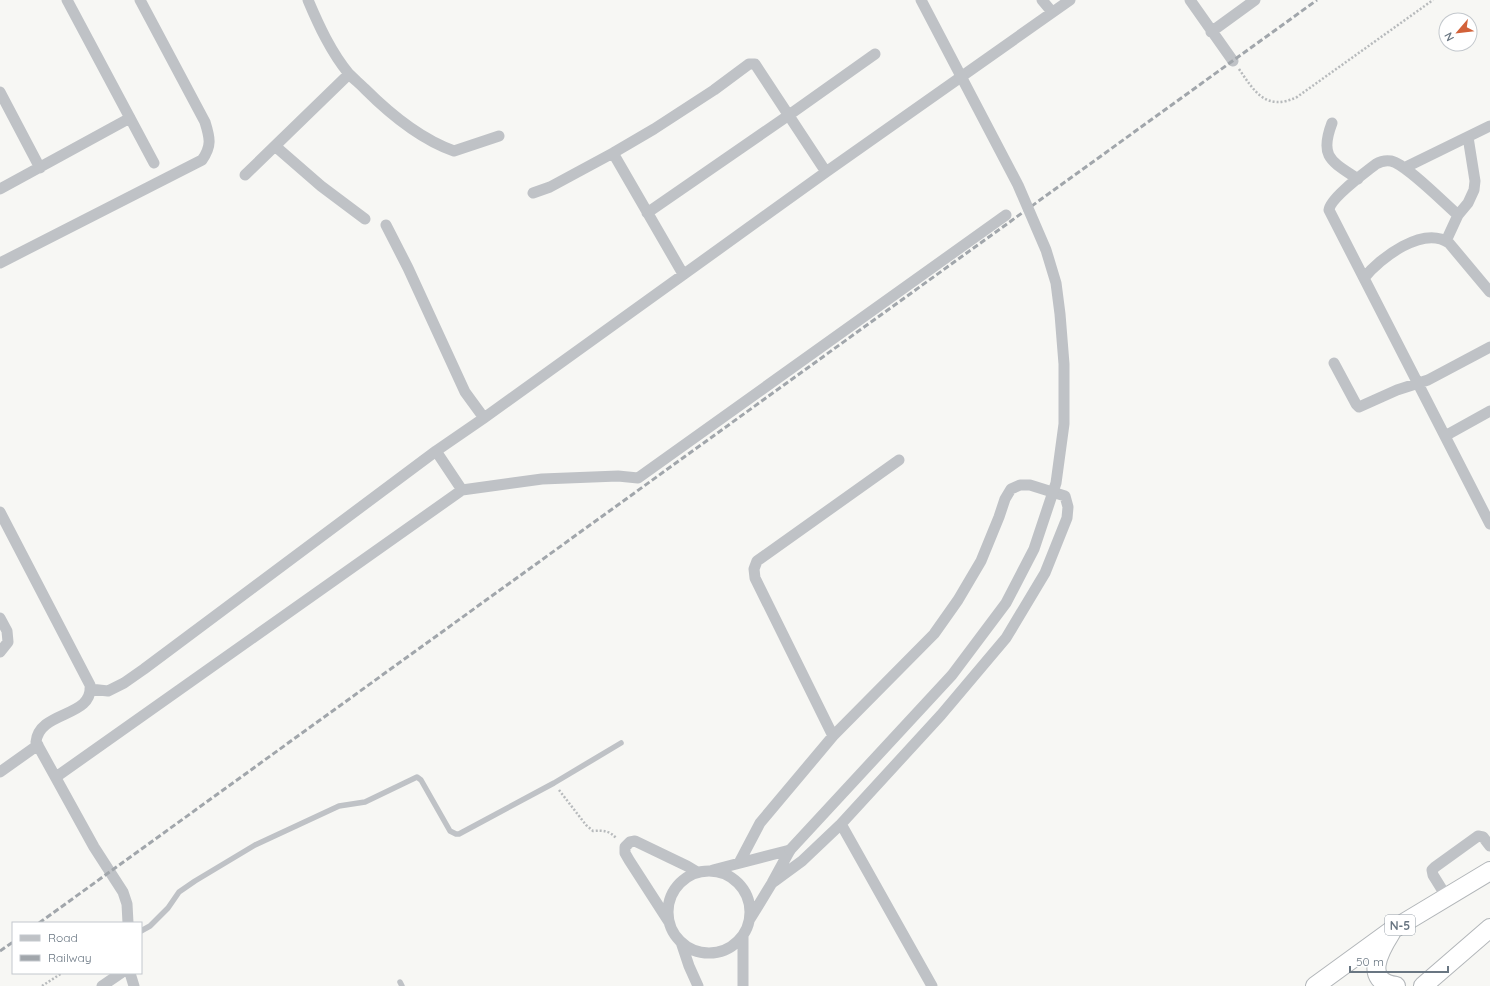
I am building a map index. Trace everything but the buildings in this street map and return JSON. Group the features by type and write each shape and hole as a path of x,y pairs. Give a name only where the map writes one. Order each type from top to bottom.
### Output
{"highway":[{"name":"N-5","path":"1315,986 1392,930 1490,870"},
{"path":"1420,986 1490,928"},
{"path":"1392,930 1382,949 1376,972 1381,981 1388,985 1396,986"}],"street":[{"path":"67,0 154,163"},
{"path":"0,263 202,160 208,152 209,137 205,122 140,0"},
{"path":"308,0 326,39 349,74 377,101 408,127 447,149 454,151 499,136"},
{"path":"750,920 749,902 741,885 726,874 718,871 703,872 635,841 630,842 625,847 625,853 629,860 681,942 694,950 710,953 725,950 732,946 743,935 790,850 952,675 1006,603 1034,549 1056,483 1064,424 1064,372 1060,314 1056,283 1046,250 1018,185 921,0"},
{"path":"1042,0 1052,12"},
{"path":"90,689 108,691 124,683 144,669 436,451 826,172 1070,0"},
{"path":"1190,0 1211,32 1233,61"},
{"path":"1211,32 1255,0"},
{"path":"647,213 789,116 875,54"},
{"path":"533,193 550,187 654,129 714,90 750,63 755,64 826,172"},
{"path":"245,175 349,74"},
{"path":"0,92 40,168"},
{"path":"0,190 130,118"},
{"path":"1332,123 1326,142 1329,158 1333,163 1358,179"},
{"path":"1404,168 1490,126"},
{"path":"1446,241 1458,215 1472,196 1475,185 1468,137"},
{"path":"275,146 321,186 365,219"},
{"path":"612,153 683,274"},
{"path":"1458,215 1404,168 1393,161 1382,161 1376,164 1332,202 1329,210 1490,524"},
{"path":"56,777 462,490 542,479 618,476 638,478 1006,215"},
{"path":"386,225 408,268 465,392 484,418"},
{"path":"1364,278 1380,261 1418,239 1435,237 1446,241 1461,256 1490,292"},
{"path":"1334,363 1359,407 1428,380 1490,347"},
{"path":"1445,436 1490,411"},
{"path":"436,451 462,490"},
{"path":"833,736 755,578 754,569 758,561 899,460"},
{"path":"739,863 760,823 833,736 934,634 954,606 981,561 999,517 1004,499 1011,489 1020,485 1030,486 1065,496 1068,507 1067,518 1045,573 1006,638 940,715 841,824 802,861 772,883"},
{"path":"0,512 87,679 90,689 89,697 78,708 40,728 37,738 38,745 94,847 123,892 127,904 128,922"},
{"path":"0,618 7,631 8,642 0,652"},
{"path":"0,772 38,745"},
{"path":"841,824 932,986"},
{"path":"1446,896 1433,875 1432,870 1478,836 1483,838 1490,846"},
{"path":"670,925 668,910 669,903 674,890 684,879 703,872 790,850"},
{"path":"743,935 743,986"},
{"path":"681,942 698,986"},
{"path":"102,986 120,974"},
{"path":"130,974 134,986"}],"lane":[{"path":"142,930 150,926 168,908 179,892 195,881 255,845 339,806 365,802 417,777 421,780 450,831 459,834 554,783 621,743"}],"path":[{"path":"1233,61 1250,85 1263,98 1273,102 1283,103 1297,97 1433,0"},
{"path":"554,783 586,825 593,831 603,830 612,833 625,847"},
{"path":"42,986 60,974"}],"railway":[{"path":"40,922 1317,0"},
{"path":"0,951 12,943"}]}
